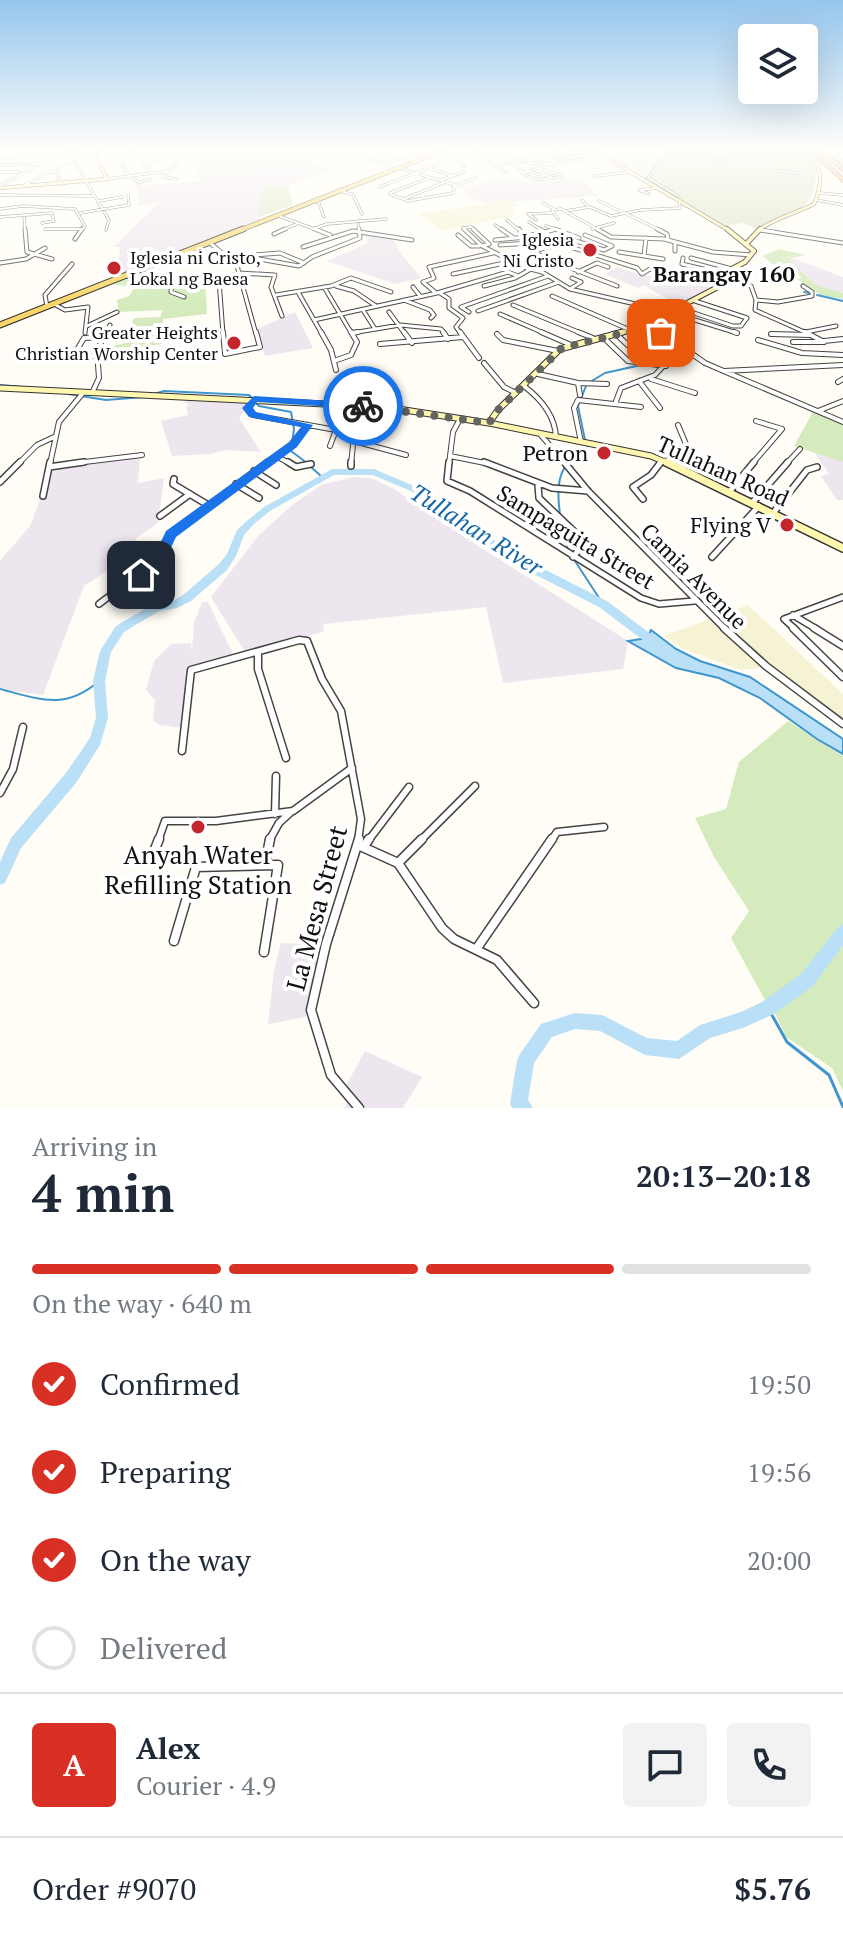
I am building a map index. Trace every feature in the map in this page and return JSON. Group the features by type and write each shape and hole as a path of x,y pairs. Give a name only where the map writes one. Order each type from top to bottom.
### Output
{"main road":[{"path":"0,325 130,276 308,202"},
{"path":"489,423 558,351 593,338 653,326 670,312 716,288 723,276 751,255 754,249 747,243 684,202"},
{"path":"747,243 766,223 784,219 815,202"},
{"name":"Tullahan Road","path":"0,388 372,406 489,423 638,452 756,503 843,548"}],"street":[{"path":"99,202 110,223 106,230"},
{"path":"0,209 64,206 80,213 129,205 129,202"},
{"path":"318,202 324,217"},
{"path":"357,202 362,214"},
{"path":"583,202 588,207 608,215 680,208 679,202"},
{"path":"600,202 668,235 668,239"},
{"path":"543,203 554,211 558,219"},
{"path":"536,220 528,214 588,207"},
{"path":"564,211 611,237 668,239 713,252 751,255"},
{"path":"0,217 52,213 54,221 42,223"},
{"path":"80,213 84,229"},
{"path":"24,215 26,250 34,256"},
{"path":"274,215 331,236"},
{"path":"313,229 327,224 386,219"},
{"path":"507,220 527,237 534,251 617,286"},
{"path":"237,266 253,260 298,266 360,238 358,221"},
{"path":"529,222 549,235"},
{"path":"592,229 614,223"},
{"path":"274,234 298,224"},
{"path":"495,225 514,238"},
{"path":"546,226 604,250 612,246 585,235"},
{"path":"458,235 472,247 481,246 489,244 471,227 463,229 481,246 510,262 533,268 570,289 670,312 737,333"},
{"path":"45,229 84,229"},
{"path":"75,239 84,229"},
{"path":"495,240 527,237 554,229"},
{"path":"760,230 843,243"},
{"path":"303,247 331,236 360,231 412,240"},
{"path":"578,240 597,231"},
{"path":"644,256 646,238"},
{"path":"675,241 675,251"},
{"path":"209,242 237,266 239,272 259,348 224,353 219,281 239,272 256,270 275,275 271,285 282,316"},
{"path":"500,245 530,243"},
{"path":"534,251 561,244 636,267 642,274 650,269 723,276"},
{"path":"34,256 45,248"},
{"path":"253,260 254,255 273,252 292,255 304,263"},
{"path":"619,252 663,259"},
{"path":"479,358 456,326 463,318 449,308 448,298 423,282 434,278 429,267 493,253"},
{"path":"0,263 34,256 52,259"},
{"path":"683,258 680,263 751,286 756,300 755,310 776,316 823,341"},
{"path":"691,258 732,269"},
{"path":"453,274 510,262"},
{"path":"578,272 597,263 608,267"},
{"path":"47,307 45,295 72,264"},
{"path":"484,286 533,268"},
{"path":"314,320 438,293 509,272 518,276"},
{"path":"130,276 184,284"},
{"path":"469,312 461,307 549,276"},
{"path":"276,295 331,286 349,278 391,292"},
{"path":"570,289 581,282 572,278"},
{"path":"172,281 171,292 184,297"},
{"path":"478,311 559,282"},
{"path":"331,286 354,291 376,306"},
{"path":"756,300 778,302 812,296 812,292 803,286"},
{"path":"324,287 357,342 349,357 334,361"},
{"path":"413,287 420,296"},
{"path":"298,292 336,370"},
{"path":"553,298 630,330"},
{"path":"402,300 432,311 434,315 431,318"},
{"path":"679,308 733,326 741,326 747,318 695,301"},
{"path":"54,304 65,310 88,307 85,333"},
{"path":"513,305 593,338"},
{"path":"363,310 375,329"},
{"path":"87,326 117,312"},
{"path":"389,312 412,343"},
{"path":"500,314 571,345"},
{"path":"92,393 99,378 97,356 110,325"},
{"path":"352,333 400,325 441,329 448,339"},
{"path":"653,326 680,348 723,371 843,422"},
{"path":"771,334 808,334 836,326"},
{"path":"497,334 503,340 558,351"},
{"path":"616,334 632,349"},
{"path":"97,356 72,359 84,338 103,337"},
{"path":"380,344 463,337"},
{"path":"602,337 628,361 667,366"},
{"path":"793,342 843,339"},
{"path":"758,340 804,354 843,355"},
{"path":"615,404 621,388 649,378 667,366 680,348"},
{"path":"484,363 504,387 516,393"},
{"path":"723,371 841,366"},
{"path":"538,374 578,383 607,384"},
{"path":"649,378 695,393"},
{"path":"639,381 660,408"},
{"path":"578,383 580,395"},
{"path":"524,386 549,413 557,429 556,437"},
{"path":"43,496 60,420 83,393"},
{"path":"254,399 247,408 253,415 336,430 330,446"},
{"path":"581,442 574,408 578,400 641,407"},
{"path":"817,411 843,401"},
{"path":"351,466 354,441 371,420 372,406"},
{"path":"832,417 843,413"},
{"path":"460,419 454,426 450,456 476,459 538,485 566,492 588,491"},
{"path":"730,491 782,429 756,421"},
{"path":"99,604 145,572 161,555 171,534 294,443 308,425"},
{"path":"643,499 633,487 664,462 688,449 678,425"},
{"name":"Camia Avenue","path":"539,433 588,491 695,601 766,666 843,724"},
{"path":"0,482 37,445 55,437"},
{"path":"354,441 406,455"},
{"path":"712,557 800,449"},
{"path":"49,467 142,455"},
{"path":"276,456 296,467 311,464"},
{"name":"Sampaguita Street","path":"450,456 446,479 641,598 659,604 695,601"},
{"path":"774,512 807,470 817,467"},
{"path":"254,471 276,485"},
{"path":"174,479 173,484 208,505"},
{"path":"236,484 259,498"},
{"path":"538,485 539,498 581,538 582,546 573,557"},
{"path":"160,516 190,494"},
{"path":"843,597 784,617 843,677"},
{"path":"792,614 843,646"},
{"name":"La Mesa Street","path":"182,751 191,669 299,640 307,641 322,679 341,711 360,808 361,845 326,944 311,1010 324,1063 359,1108"},
{"path":"258,652 258,669 286,758"},
{"path":"0,793 13,769 23,727"},
{"path":"265,865 270,833 278,821 352,768"},
{"path":"275,814 276,776"},
{"path":"398,863 475,786"},
{"path":"409,787 361,845 398,863 442,928 454,939 497,960 534,1003"},
{"path":"155,849 166,821 216,821 293,811"},
{"path":"477,948 557,832 604,827"},
{"path":"174,941 196,867 278,865 264,952"}],"shaded area":[{"path":"139,202 263,202 260,219 125,274 119,259 120,247 114,247 159,202 139,206"},
{"path":"499,202 512,202 516,205 511,207 515,210 514,215 442,231 419,214"},
{"path":"366,234 392,235 400,252 421,278 395,284 327,261 368,243"},
{"path":"792,258 843,277 843,293 816,285 787,259"},
{"path":"617,267 713,288 679,306 644,285 638,288 605,274"},
{"path":"295,312 313,348 265,356 257,329"},
{"path":"183,396 251,401 239,418 261,452 226,450 172,456 161,421 188,415 186,406 190,405 185,403"},
{"path":"814,452 843,462 843,500 837,500 821,476 829,474"},
{"path":"140,456 138,483 164,478 158,523 135,539 154,554 142,563 131,555 84,586 43,695 0,689 0,561 30,526 40,500 45,499 51,468"},
{"path":"353,477 374,479 396,490 628,641 623,669 503,683 486,607 324,624 323,632 245,652 211,597 259,535 292,505 321,485"},
{"path":"202,602 208,602 234,656 189,672 185,684 184,728 159,725 153,720 155,700 146,690 154,661 171,644 191,643 192,652 194,623"},
{"path":"748,605 843,694 843,720 767,667 741,670 684,649 664,636"},
{"path":"281,943 323,945 306,1017 268,1024 274,971"},
{"path":"365,1051 422,1077 403,1108 344,1108 350,1096 344,1089"}],"green space":[{"path":"262,202 292,202 293,205 258,217"},
{"path":"683,202 808,202 801,209 759,230 743,223 724,226"},
{"path":"779,249 805,255 788,259 816,285 843,293 843,299 820,295 797,279 802,278 797,274 785,275 763,256"},
{"path":"135,275 205,281 207,314 163,319 162,344 115,351 115,345 123,344 134,318 160,317 163,310 119,312 117,300 129,296 135,287 111,284"},
{"path":"814,410 843,422 843,462 794,446"},
{"path":"788,721 843,756 843,926 809,973 766,1002 731,938 749,911 714,857 695,818 726,809 739,762"},
{"path":"843,936 843,1091 832,1068 786,1037 773,1009 820,975"}],"water":[{"path":"651,630 676,649 700,661 750,677 843,739 843,754 760,698 719,678 676,668 628,641 647,638"}],"waterway":[{"path":"804,292 810,293"},
{"path":"817,295 843,301"},
{"path":"651,363 655,362 654,351"},
{"path":"590,382 605,373 641,365"},
{"path":"0,385 23,387"},
{"path":"560,514 558,494 564,468 587,450 578,406 586,386"},
{"path":"154,394 164,391 249,395 259,406 291,412 294,429 291,451 307,463"},
{"path":"68,394 106,400 144,397"},
{"path":"311,467 321,476"},
{"name":"Tullahan River","path":"0,878 16,843 71,778 96,741 102,718 99,681 106,651 120,629 157,607 177,604 187,598 223,567 240,533 251,522 267,509 332,472 374,472 423,493 450,516 516,560 603,604 656,644"},
{"path":"561,521 568,550"},
{"path":"573,558 603,604"},
{"path":"0,689 51,700 75,696 99,681"},
{"path":"524,1108 519,1104 526,1060 547,1030 575,1021 602,1023 645,1046 679,1050 706,1031 743,1020 768,1008 807,980 843,932"},
{"path":"768,1008 787,1042 829,1075 843,1107"}],"way so far":[{"path":"363,406 489,423 498,410 562,348 593,338 653,326 661,333"}],"place":[{"name":"Iglesia Ni Cristo","path":"590,250"},
{"name":"Iglesia ni Cristo, Lokal ng Baesa","path":"114,268"},
{"name":"Greater Heights Christian Worship Center","path":"234,343"},
{"name":"Petron","path":"604,453"},
{"name":"Flying V","path":"787,525"},
{"name":"Anyah Water Refilling Station","path":"198,827"}],"district":[{"name":"Barangay 160","path":"724,274"}],"route":[{"path":"141,575 161,555 171,534 181,525 293,444 308,425 253,415 247,408 254,399 363,406"}]}
